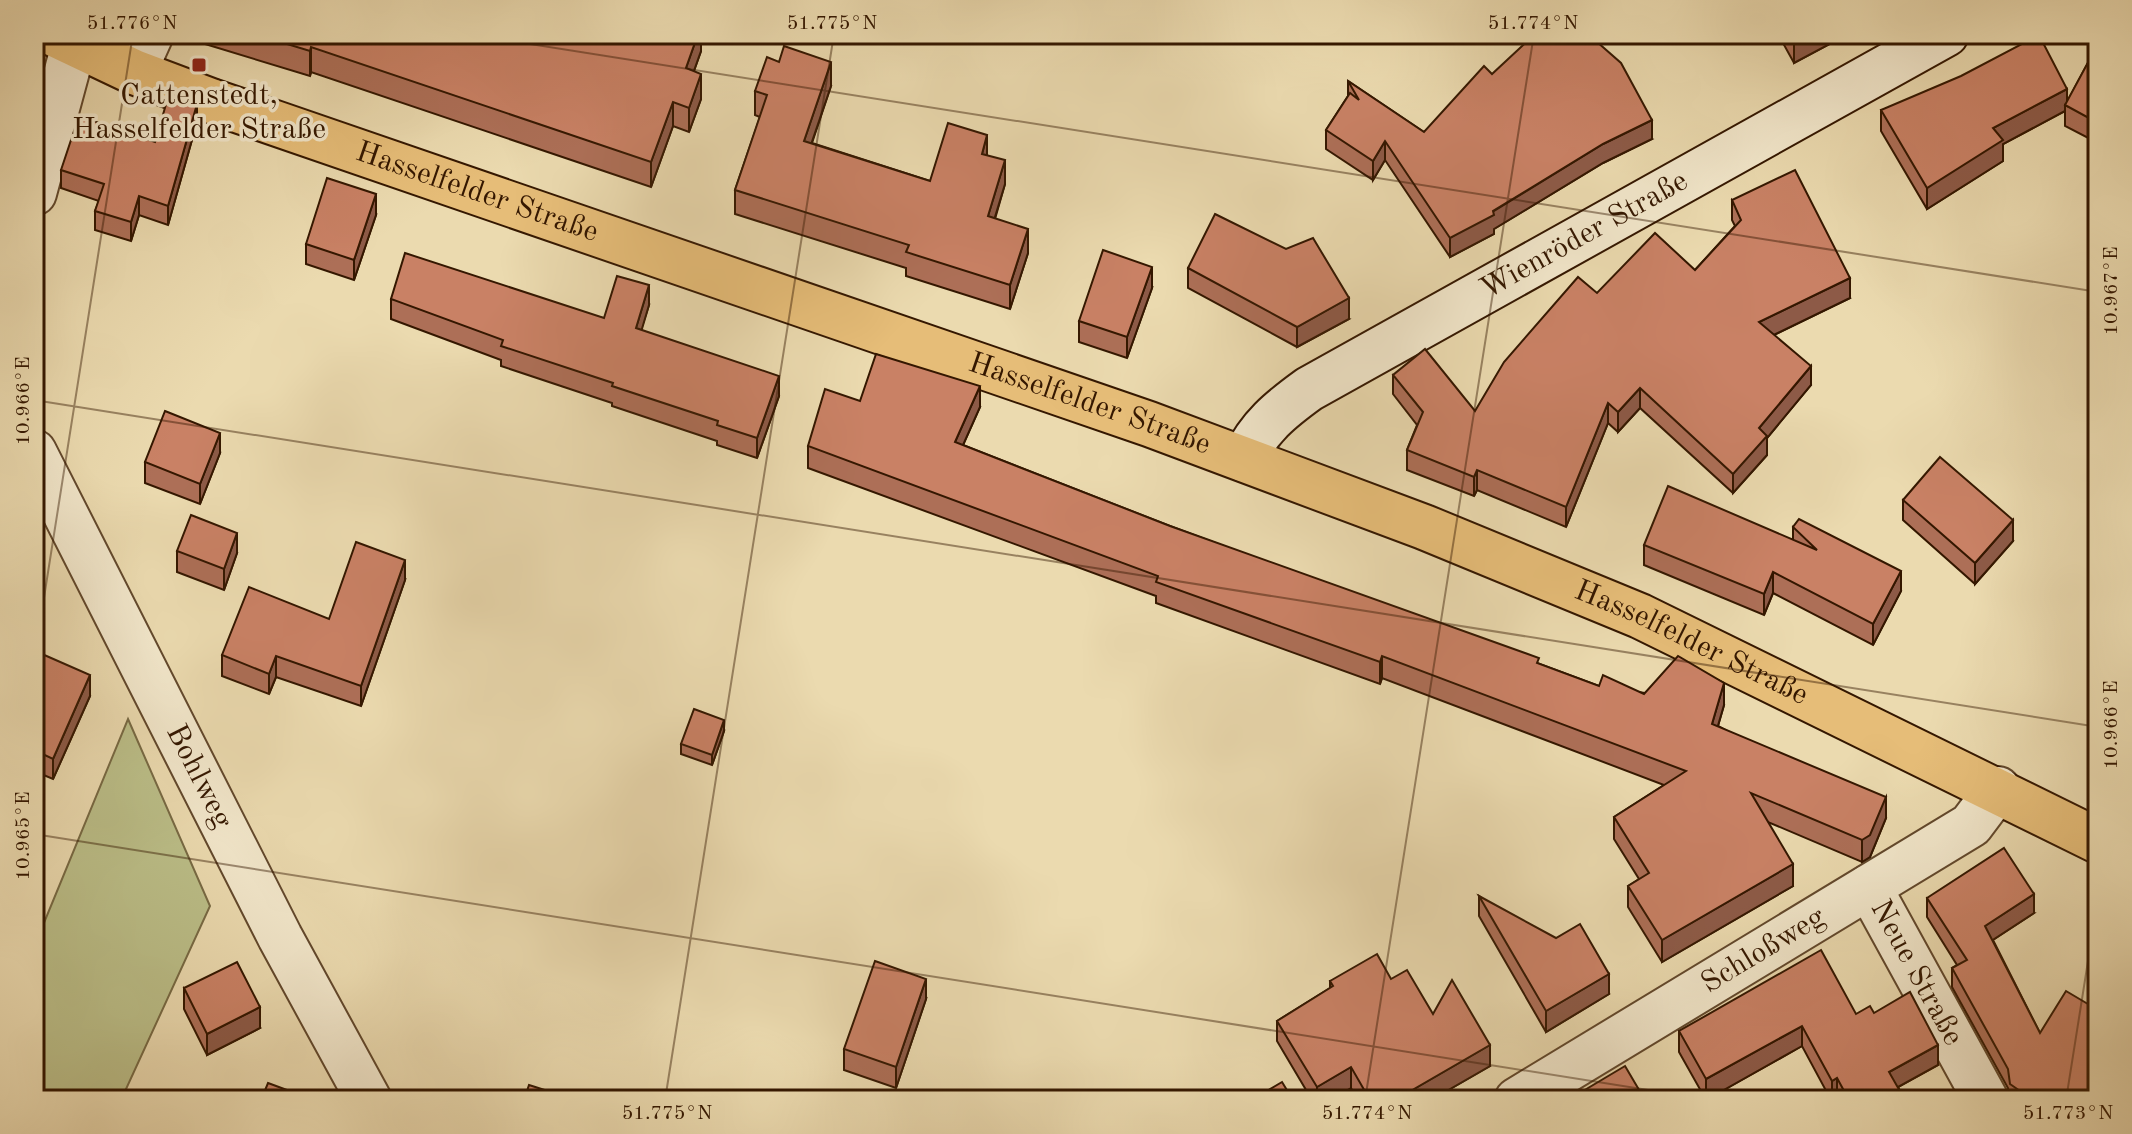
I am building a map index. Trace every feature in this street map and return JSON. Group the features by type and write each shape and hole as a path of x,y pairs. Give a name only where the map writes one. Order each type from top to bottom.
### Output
{"main road":[{"name":"Hasselfelder Straße","path":"64,39 142,53 1424,527 1640,616 1998,789 2098,841"}],"street":[{"name":"Wienröder Straße","path":"1244,459 1255,436 1275,414 1309,389 1946,34"},
{"path":"34,193 64,39"},
{"name":"Bohlweg","path":"34,452 280,937 369,1100"},
{"name":"Schloßweg","path":"1517,1100 1971,825 1998,789"},
{"name":"Neue Straße","path":"1869,887 1986,1100"}],"green space":[{"path":"128,719 210,906 121,1100 34,1100 34,947"}],"building":[{"path":"254,34 607,34 625,40 627,34 698,34 686,68 701,74 689,108 673,102 651,162 311,47 310,51"},
{"path":"1535,34 1588,34 1621,63 1652,120 1603,144 1493,211 1494,215 1450,238 1385,141 1373,161 1326,130 1350,93 1359,100 1348,81 1424,132 1484,66 1492,74"},
{"path":"1790,34 1810,34 1794,43"},
{"path":"2039,35 2067,89 1993,128 2003,140 1927,188 1881,110 1961,76"},
{"path":"2098,44 2098,123 2065,105"},
{"path":"784,46 831,62 804,141 930,181 948,123 987,135 982,154 1005,160 988,216 1028,229 1010,285 906,252 909,245 735,190 767,95 755,91 767,57 779,62"},
{"path":"169,94 197,104 168,206 139,196 131,222 95,211 104,184 61,170 79,116 155,142"},
{"path":"1795,170 1850,278 1759,322 1811,366 1759,428 1767,436 1733,474 1640,388 1618,412 1608,403 1566,507 1477,470 1474,477 1407,450 1423,412 1393,375 1425,349 1475,411 1504,362 1578,277 1597,293 1655,233 1695,270 1741,220 1732,200"},
{"path":"327,178 376,194 354,260 306,244"},
{"path":"1215,214 1286,249 1313,238 1349,298 1297,327 1188,268"},
{"path":"1103,250 1152,267 1127,337 1079,321"},
{"path":"405,253 604,318 617,276 649,285 636,328 779,376 757,438 717,425 718,421 612,386 613,383 501,346 503,340 391,299"},
{"path":"876,354 980,386 955,442 1170,526 1539,658 1537,663 1599,686 1603,675 1644,694 1678,656 1724,683 1712,724 1886,797 1870,835 1862,840 1751,793 1793,864 1662,940 1628,886 1649,873 1614,817 1686,771 1382,656 1380,662 1156,582 1158,576 808,446 825,389 860,401"},
{"path":"165,411 220,433 200,484 145,462"},
{"path":"1940,457 2013,520 1975,563 1903,500"},
{"path":"1668,486 1817,550 1793,527 1799,519 1901,571 1873,624 1773,572 1764,594 1644,545"},
{"path":"191,515 237,533 224,569 177,551"},
{"path":"356,542 405,560 361,686 276,656 269,674 222,655 249,587 329,619"},
{"path":"42,654 90,675 53,759 34,750 34,672"},
{"path":"694,709 724,720 712,755 681,744"},
{"path":"2004,848 2034,894 1985,926 2040,1033 2066,991 2098,1010 2098,1100 2033,1100 2010,1084 2008,1069 1952,968 1967,960 1927,898"},
{"path":"1479,896 1556,938 1580,924 1609,974 1546,1011"},
{"path":"1821,950 1856,1014 1870,1006 1874,1013 1910,992 1938,1045 1889,1072 1905,1100 1849,1100 1837,1078 1832,1081 1802,1026 1706,1079 1679,1031"},
{"path":"1377,954 1391,979 1407,970 1433,1014 1452,980 1490,1045 1395,1100 1370,1100 1351,1067 1317,1087 1277,1021 1333,986 1330,981"},
{"path":"875,961 926,979 896,1067 844,1049"},
{"path":"237,962 260,1007 207,1034 184,988"},
{"path":"1625,1066 1645,1100 1568,1100"},
{"path":"1282,1082 1293,1100 1252,1100"},
{"path":"268,1083 314,1100 261,1100"},
{"path":"529,1085 576,1100 524,1100"}],"place":[{"name":"Cattenstedt, Hasselfelder Straße","path":"199,65"}]}
